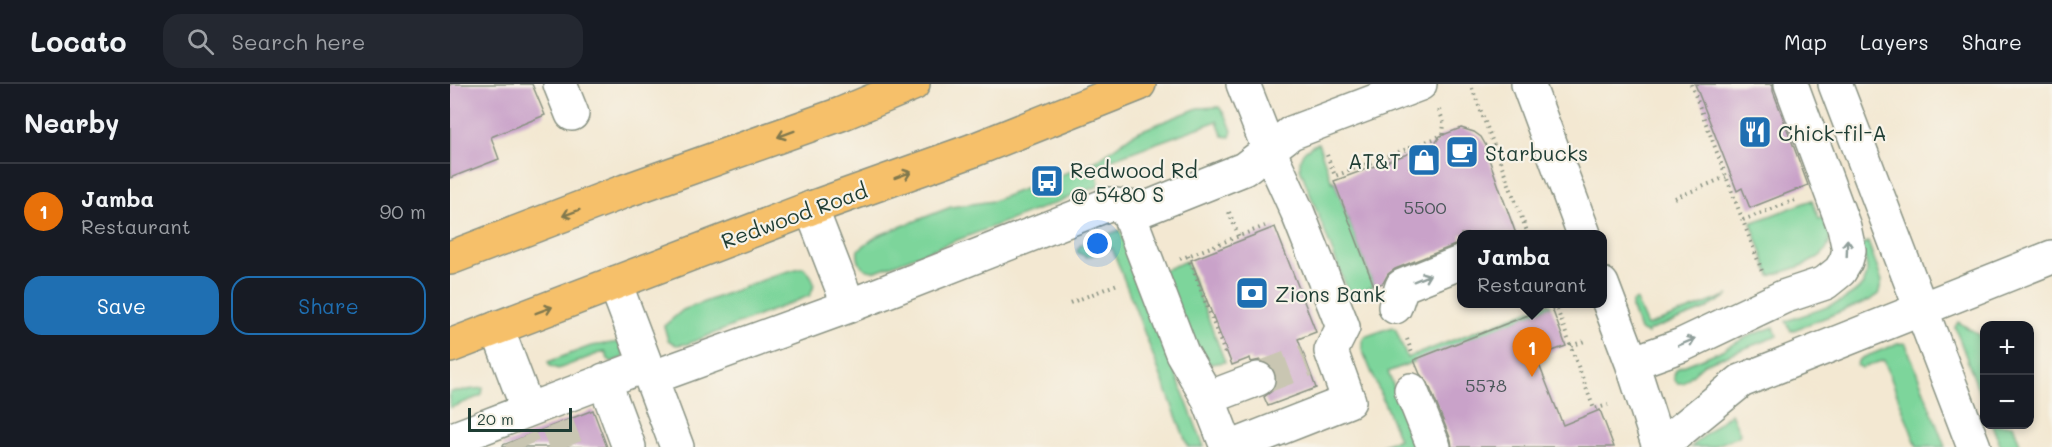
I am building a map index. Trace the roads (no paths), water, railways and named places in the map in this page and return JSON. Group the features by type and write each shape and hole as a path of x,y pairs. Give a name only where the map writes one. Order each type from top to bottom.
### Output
{"main road":[{"path":"450,258 626,191 841,114 913,84"},
{"name":"Redwood Road","path":"450,346 811,207 971,151 1139,84"}],"lane":[{"path":"1232,447 1349,401 1327,347 1297,210 1269,150 1243,84"},
{"path":"467,440 533,418 604,381 649,372 849,306 1109,204 1144,209 1244,169 1291,133 1420,84"},
{"path":"1528,84 1583,230"},
{"path":"1632,363 1682,345 1782,297 1825,283 1840,271 1846,261 1849,250 1845,227 1791,84"},
{"path":"1835,84 1974,447"},
{"path":"811,207 849,306"},
{"path":"1126,207 1182,353 1208,398 1227,447"},
{"path":"1607,297 1660,447 1741,381 2052,257"},
{"path":"1395,307 1402,286 1457,264"},
{"path":"615,283 677,447"},
{"path":"497,328 533,418"},
{"path":"1208,398 1258,379"},
{"path":"604,381 629,447"},
{"path":"1411,390 1434,447"}],"tunnel":[{"path":"1258,379 1306,361"},
{"path":"557,424 566,447"},
{"path":"520,438 524,447"}],"place":[{"name":"Chick-fil-A","path":"1755,132"},
{"name":"Starbucks","path":"1462,152"},
{"name":"AT&T","path":"1424,160"},
{"name":"Redwood Rd @ 5480 S","path":"1047,181"},
{"name":"Zions Bank","path":"1252,293"},
{"name":"Jamba","path":"1532,377"}]}
